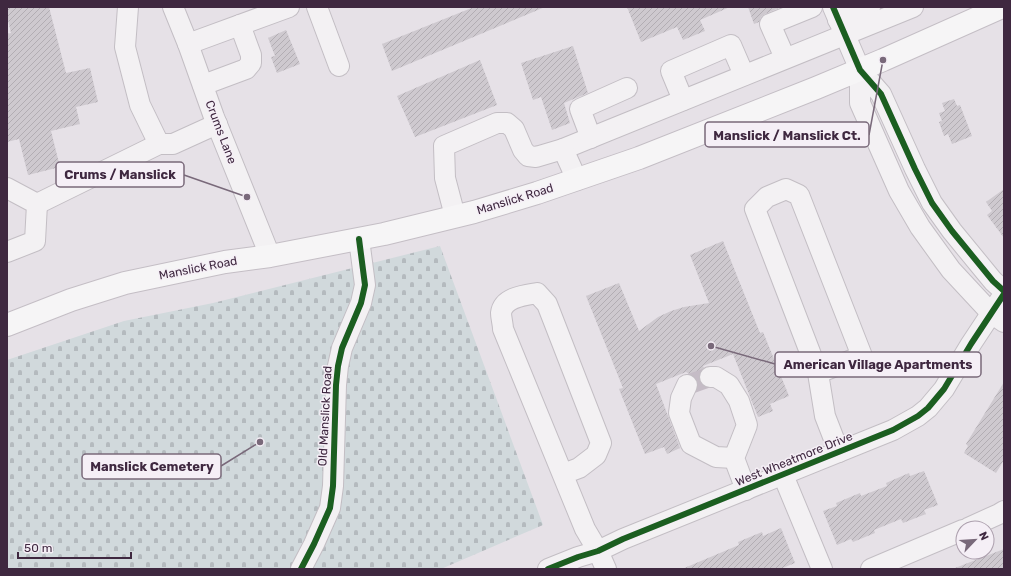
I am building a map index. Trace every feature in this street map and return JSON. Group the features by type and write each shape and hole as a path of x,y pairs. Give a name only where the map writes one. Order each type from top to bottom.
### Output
{"main road":[{"name":"Manslick Road","path":"7,325 71,300 125,283 225,262 270,256 359,239 455,216 578,180 639,158 860,70 1002,7"}],"street":[{"path":"128,7 125,47 140,105 159,144"},
{"name":"Crums Lane","path":"173,7 217,124 270,256"},
{"path":"188,44 289,7"},
{"path":"317,7 340,66"},
{"path":"785,58 770,24 812,7"},
{"path":"455,216 444,178 444,146 497,123 507,123 514,129 523,150 528,156 536,158 591,138 785,58 839,20 870,7"},
{"path":"839,20 867,26 912,7"},
{"path":"839,20 860,70 860,103 899,191 920,227 951,270 1000,305"},
{"path":"203,85 246,69 251,62 251,55 240,25"},
{"path":"683,100 670,71 731,45 744,75"},
{"path":"591,138 580,109 627,88"},
{"path":"37,204 159,144 173,144 217,124"},
{"path":"563,149 578,180"},
{"path":"7,188 37,204"},
{"path":"818,373 862,356 799,195 786,189 767,197 756,209 818,373 825,416 839,452"},
{"path":"7,252 35,241 37,204"},
{"name":"Old Manslick Road","path":"301,569 330,508 333,486 336,385 338,366 342,348 361,303 365,285 359,239"},
{"path":"563,474 579,468 596,455 601,443 547,304 537,293 521,295 506,303 501,312 504,329 585,529 602,560"},
{"name":"West Wheatmore Drive","path":"548,569 578,557 602,560 623,539 893,430 918,416 928,408 944,389 970,344 1000,305"},
{"path":"710,377 716,377 729,385 739,401 747,425 734,458 746,490"},
{"path":"687,385 681,398 679,413 691,444 716,457 734,458"},
{"path":"783,475 822,569"},
{"path":"986,520 1004,511"},
{"path":"871,569 955,533"}],"green space":[{"path":"440,246 543,525 441,569 7,569 7,360 124,321 213,303"}],"building":[{"path":"7,7 49,7 66,73 90,68 98,102 76,107 80,124 51,131 60,167 28,175 19,139 7,142 7,34 11,33 7,16"},
{"path":"474,7 545,7 392,71 382,44"},
{"path":"627,7 730,7 700,20 705,31 683,40 677,27 641,42"},
{"path":"748,7 781,7 765,14 761,17 759,22 754,24"},
{"path":"286,30 300,64 277,73 271,57 275,56 268,38"},
{"path":"573,46 588,93 564,103 570,123 552,130 541,97 533,100 521,63"},
{"path":"480,60 497,105 415,137 397,96"},
{"path":"954,99 957,106 960,105 972,136 952,144 948,134 944,136 939,122 942,121 939,113 945,111 942,103"},
{"path":"1004,189 1004,238 987,215 992,211 986,202"},
{"path":"723,241 760,333 763,332 789,396 770,404 773,411 758,417 733,354 703,366 704,368 700,372 699,377 702,385 698,386 696,378 686,372 656,384 680,448 667,454 664,447 645,454 619,389 623,388 586,296 619,283 639,331 658,317 671,311 684,307 709,303 690,255"},
{"path":"1004,382 1004,460 996,473 964,453 968,446 966,444"},
{"path":"924,471 938,505 924,510 926,514 903,523 901,519 874,530 875,533 853,542 851,539 837,545 823,511 837,506 836,503 860,493 861,496 887,486 886,483 909,473 910,476"},
{"path":"781,528 795,563 780,569 682,569 739,545 738,542 762,532 763,536"},
{"path":"1004,549 1004,569 955,569 976,560 995,560 995,552"}],"tunnel":[{"path":"687,385 710,377"}],"cycle path":[{"path":"833,7 860,70 881,94 932,203 952,231 993,281 1004,291"},
{"path":"301,569 330,508 333,486 336,385 338,366 342,348 361,303 365,285 359,239"},
{"path":"548,569 598,551 623,539 893,430 918,416 928,408 944,389 971,344 1004,294"}],"place":[{"name":"Manslick / Manslick Ct.","path":"883,60"},
{"name":"Crums / Manslick","path":"247,197"},
{"name":"American Village Apartments","path":"711,346"},
{"name":"Manslick Cemetery","path":"260,442"}]}
